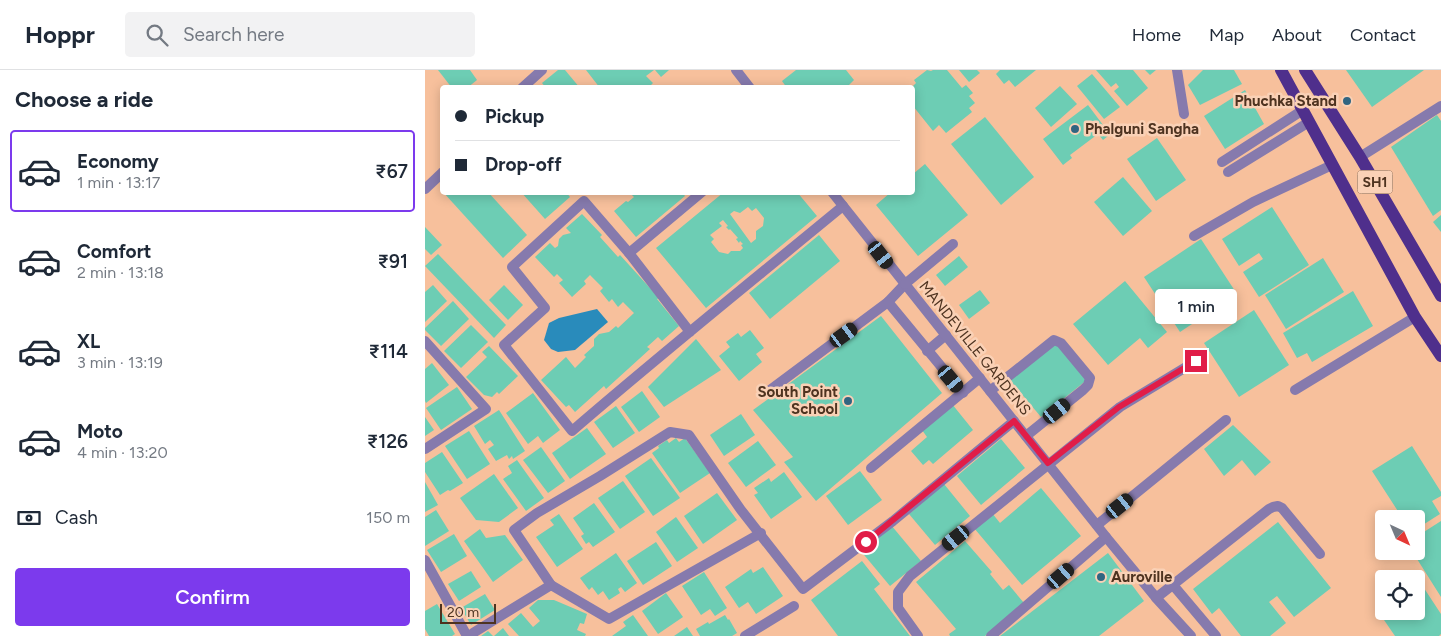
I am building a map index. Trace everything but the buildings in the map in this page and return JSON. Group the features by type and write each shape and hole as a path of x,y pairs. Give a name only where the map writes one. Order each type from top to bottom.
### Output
{"main road":[{"name":"SH1","path":"1281,70 1415,317 1441,356"},
{"name":"SH1","path":"1305,70 1360,157 1440,294"}],"street":[{"path":"525,85 542,70"},
{"path":"736,70 748,85"},
{"path":"1177,70 1184,114"},
{"path":"1274,70 1292,89"},
{"path":"1360,157 1441,106"},
{"path":"1222,162 1303,110"},
{"path":"1228,172 1309,122"},
{"path":"1195,236 1253,202 1332,165"},
{"path":"425,189 440,175"},
{"path":"629,253 698,195"},
{"name":"MANDEVILLE GARDENS","path":"834,195 1106,537 1156,598 1191,636"},
{"path":"689,332 629,253 584,201 512,267 545,308 504,346 572,431 651,362 689,332 843,206"},
{"path":"770,390 889,302 905,284 953,244"},
{"path":"889,302 963,393"},
{"path":"1295,390 1415,317"},
{"path":"927,351 946,335"},
{"path":"989,391 1054,340 1061,343 1090,378 1088,385 1027,436"},
{"path":"425,341 486,409 425,449"},
{"path":"918,636 898,608 898,592 910,576 1119,407 1196,361"},
{"path":"871,468 980,378"},
{"path":"1097,525 1226,420"},
{"path":"761,534 609,619 551,585 514,530 537,513 670,432 689,435 741,510 761,534 803,588 893,521 1014,421"},
{"path":"1156,598 1273,507 1278,506 1282,508 1320,554"},
{"path":"991,636 1106,537"},
{"path":"425,560 467,636"},
{"path":"471,636 551,585"},
{"path":"1173,585 1216,636"},
{"path":"745,636 793,606"}],"water":[{"path":"597,309 608,322 575,350 558,352 551,349 544,340 549,323 559,318"}],"place":[{"name":"Phuchka Stand","path":"1347,101"},
{"name":"Phalguni Sangha","path":"1075,129"},
{"name":"South Point School","path":"848,401"},
{"name":"Auroville","path":"1101,577"}],"route":[{"path":"866,542 1014,421 1048,463 1119,407 1196,361"}]}
